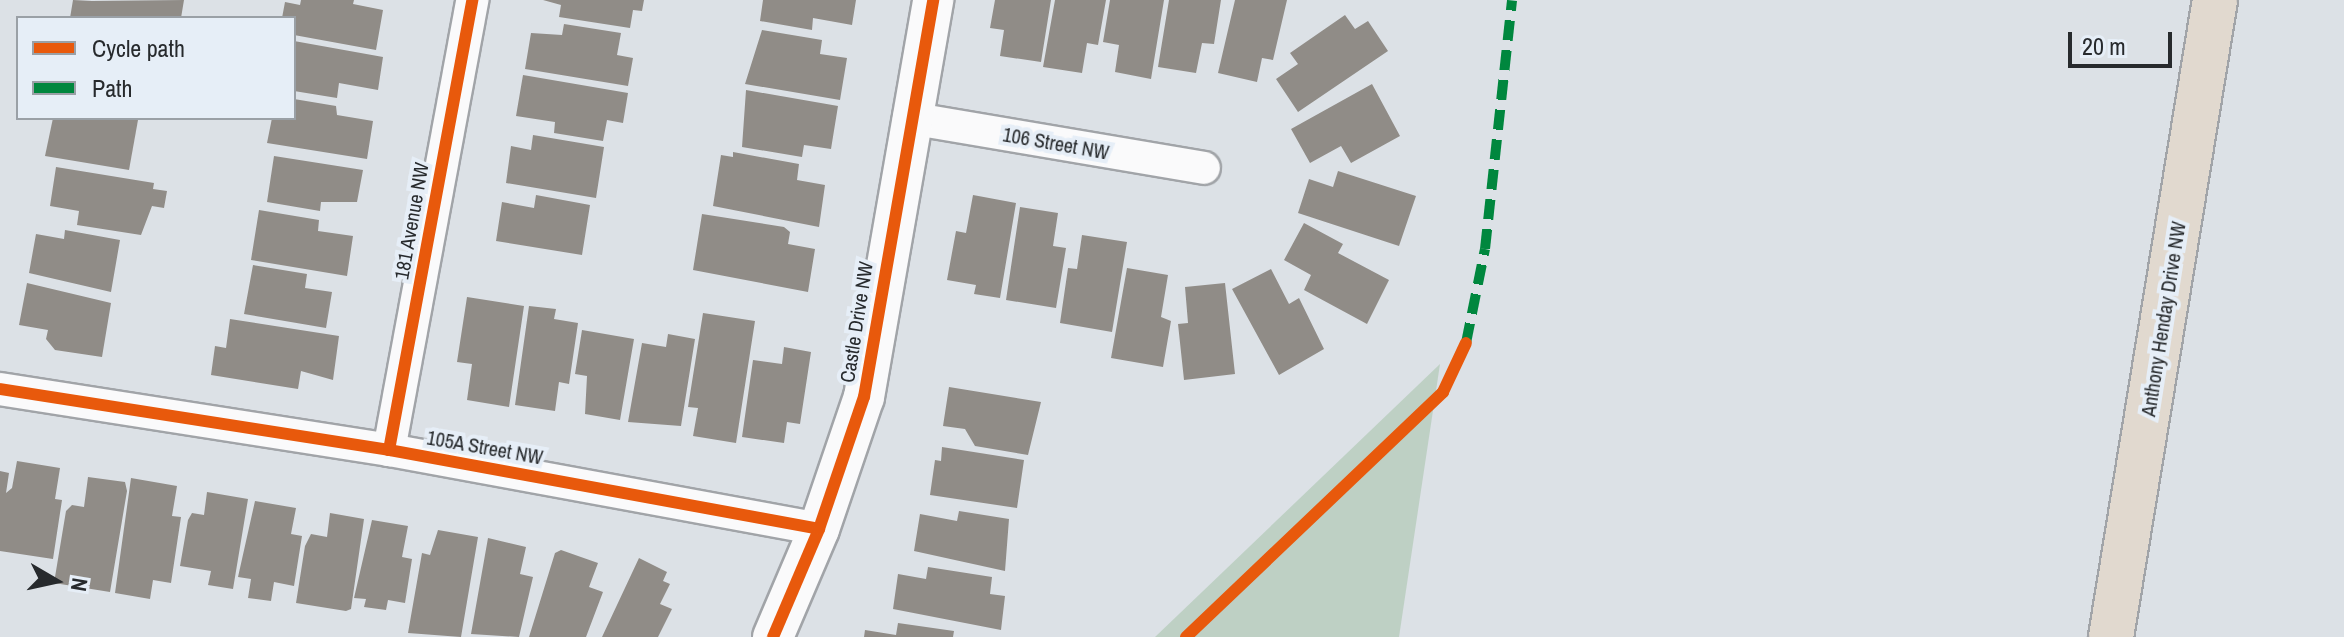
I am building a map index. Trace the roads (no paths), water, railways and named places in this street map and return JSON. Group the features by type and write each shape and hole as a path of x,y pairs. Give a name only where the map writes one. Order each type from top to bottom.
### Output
{"highway":[{"name":"Anthony Henday Drive NW","path":"2111,637 2215,0"}],"street":[{"name":"181 Avenue NW","path":"389,450 472,0"},
{"name":"Castle Drive NW","path":"773,637 819,529 864,397 909,118 933,0"},
{"name":"106 Street NW","path":"909,118 1204,168"},
{"name":"105A Street NW","path":"0,389 389,450 819,529"}]}
